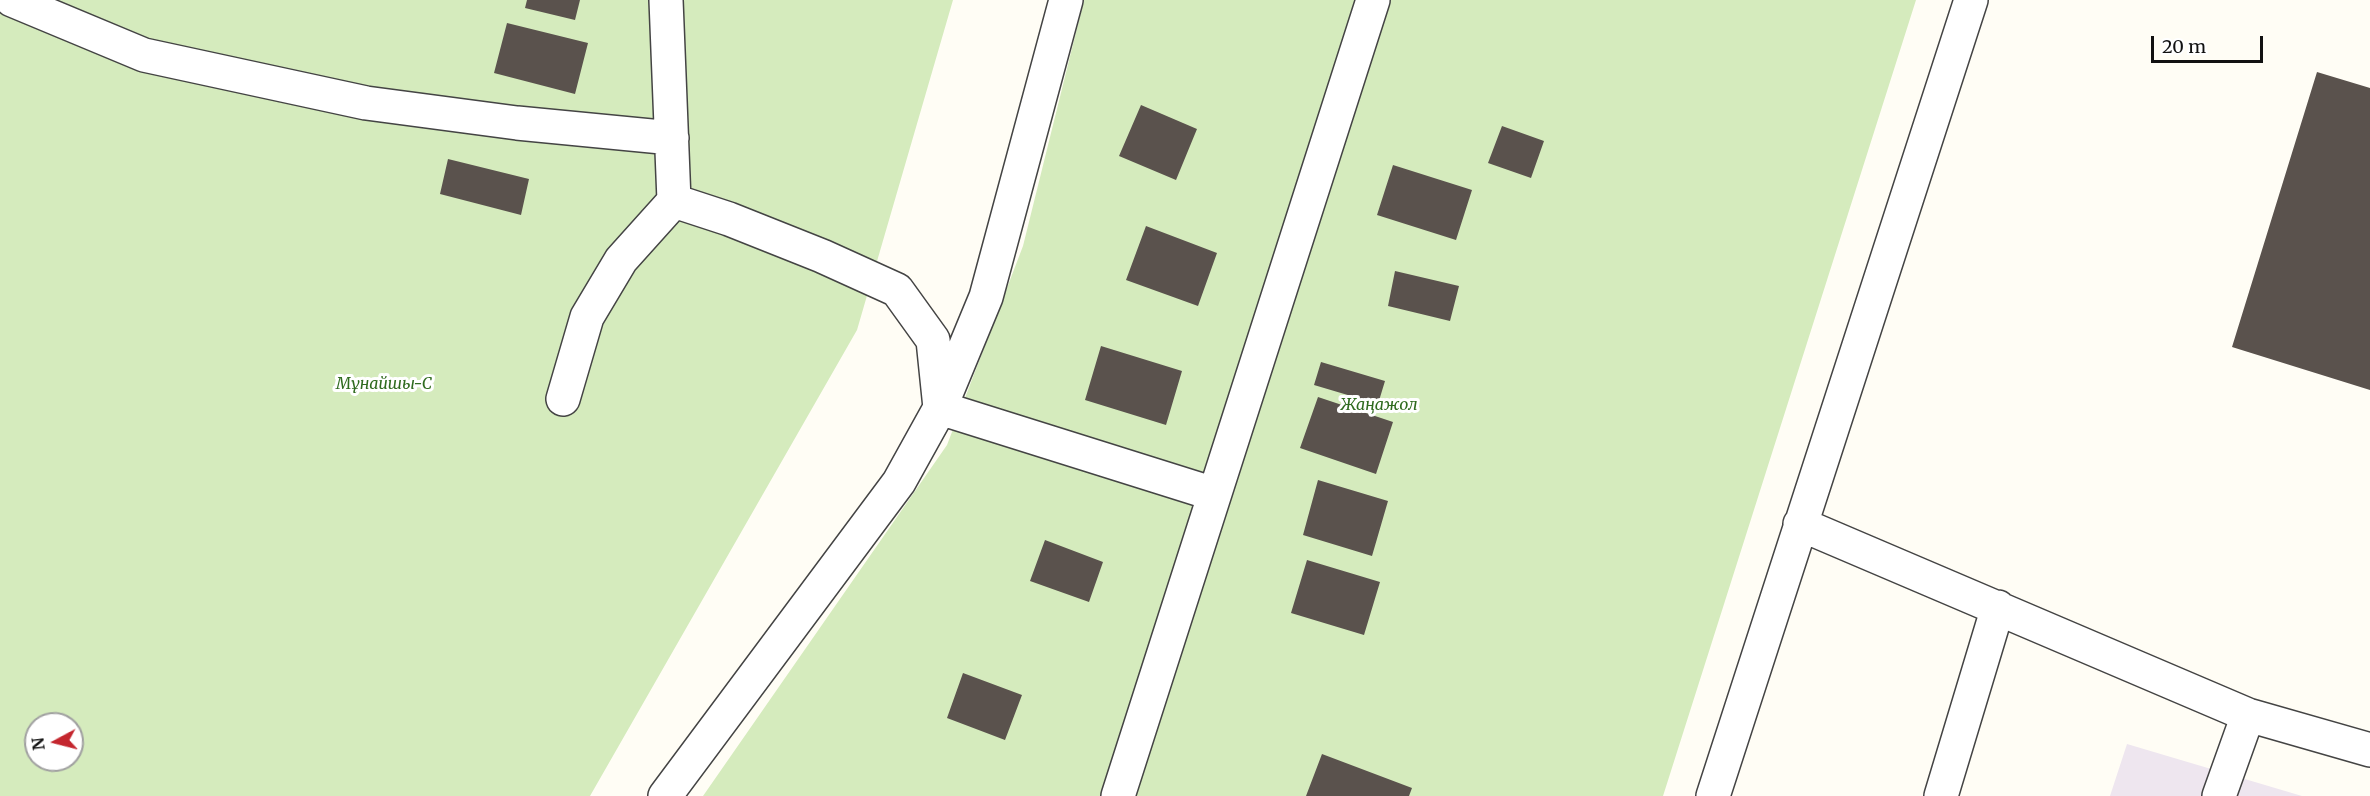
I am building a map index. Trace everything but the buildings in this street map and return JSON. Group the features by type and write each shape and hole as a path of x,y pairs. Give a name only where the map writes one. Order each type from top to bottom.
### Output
{"street":[{"path":"0,12 4,0"},
{"path":"12,0 144,55 366,103 517,123 672,138"},
{"path":"563,399 587,317 621,260 674,201 666,0"},
{"path":"665,796 899,482 940,408 986,297 1066,0"},
{"path":"1118,796 1373,0"},
{"path":"1713,796 1971,0"},
{"path":"674,201 729,219 822,256 897,290 933,340 940,408"},
{"path":"940,408 1214,494"},
{"path":"1800,524 2248,715 2370,750"},
{"path":"1941,796 1998,607"},
{"path":"2218,796 2248,715"}],"shaded area":[{"path":"2127,744 2302,796 2110,796"}],"green space":[{"name":"Мұнайшы-С","path":"0,0 953,0 857,330 590,796 0,796"},
{"name":"Жаңажол","path":"1084,0 1916,0 1663,796 703,796 947,445 1023,246"}]}
